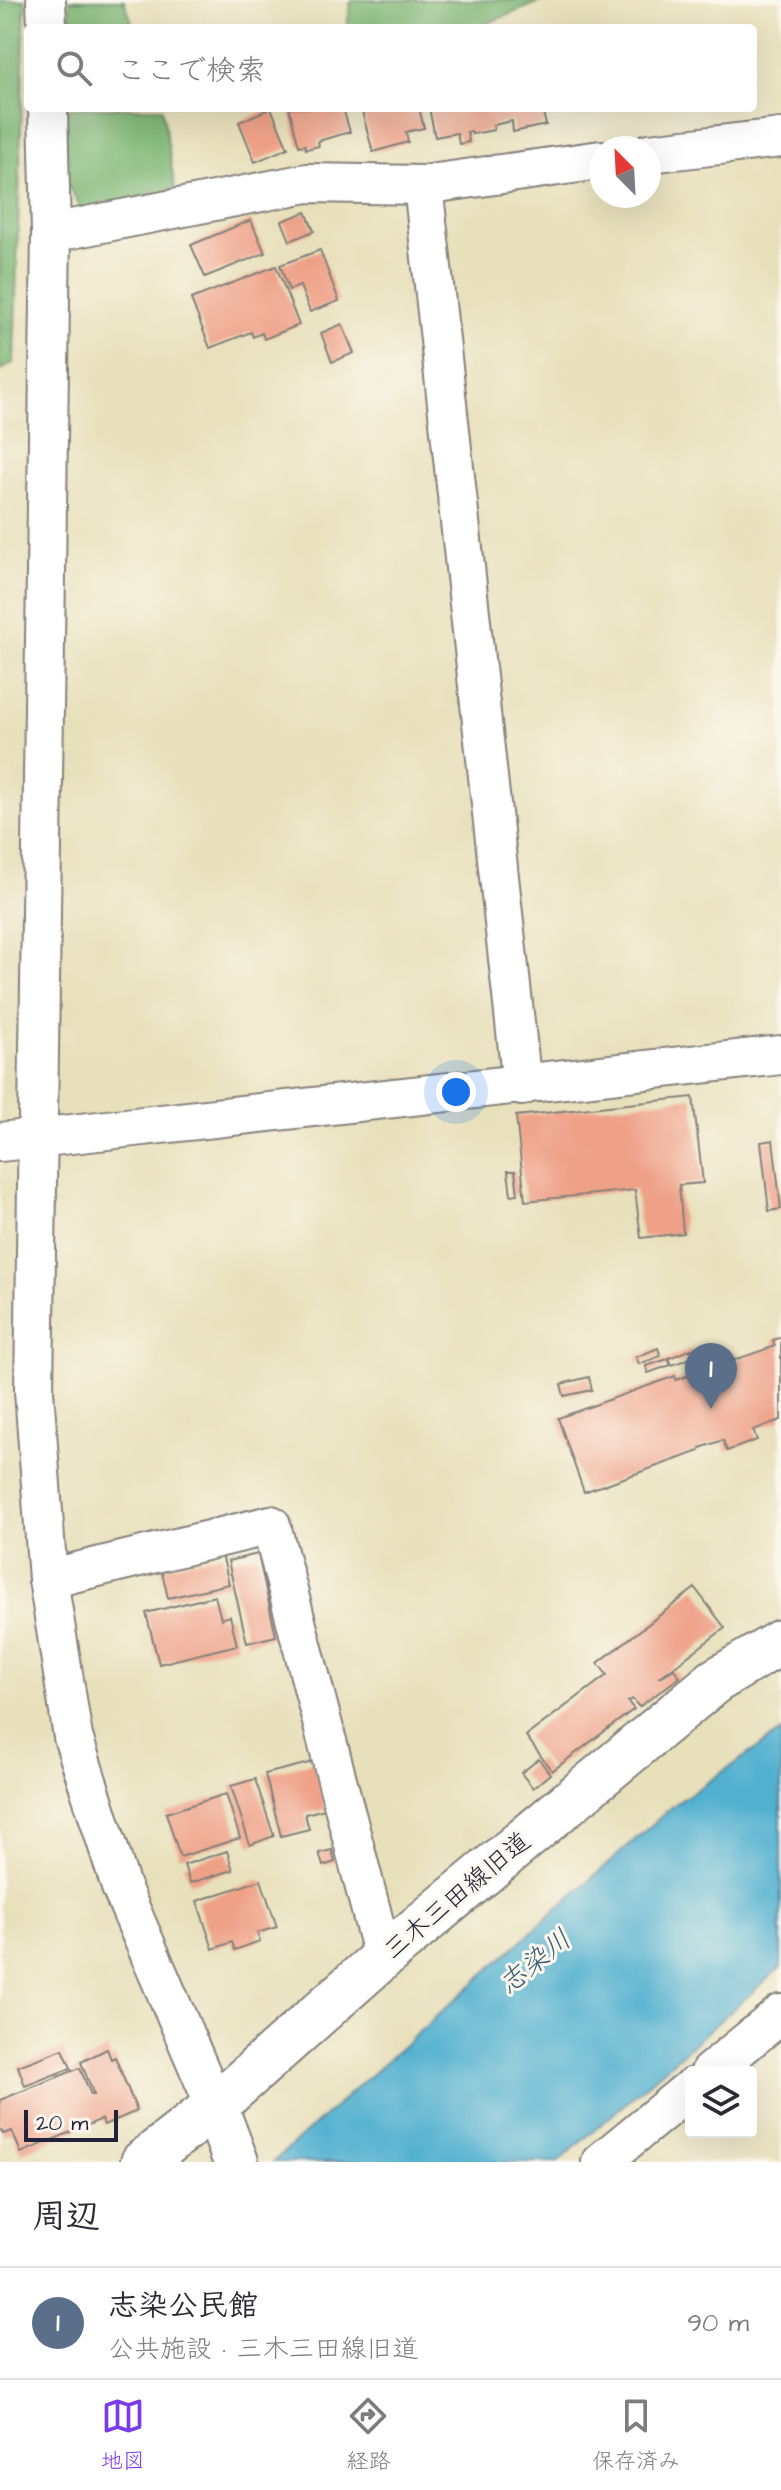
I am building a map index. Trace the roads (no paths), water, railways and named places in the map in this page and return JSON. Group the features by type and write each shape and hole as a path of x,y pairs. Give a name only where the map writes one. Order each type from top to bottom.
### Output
{"street":[{"path":"46,0 47,24"},
{"path":"48,112 51,233 18,1140 48,1579 73,1737 121,1887 236,2162"},
{"path":"661,152 781,138"},
{"path":"51,233 307,183 423,185 589,162"},
{"path":"423,185 522,1086"},
{"path":"18,1140 781,1055"},
{"path":"48,1579 271,1525 383,1957"},
{"name":"三木三田線旧道","path":"143,2162 215,2106 383,1957 715,1681 781,1642"},
{"path":"717,2066 781,2014"},
{"path":"601,2162 685,2093"}],"water":[{"name":"志染川","path":"781,1732 781,1967 558,2162 273,2162 674,1805"}],"place":[{"name":"志染公民館","path":"711,1409"}]}
